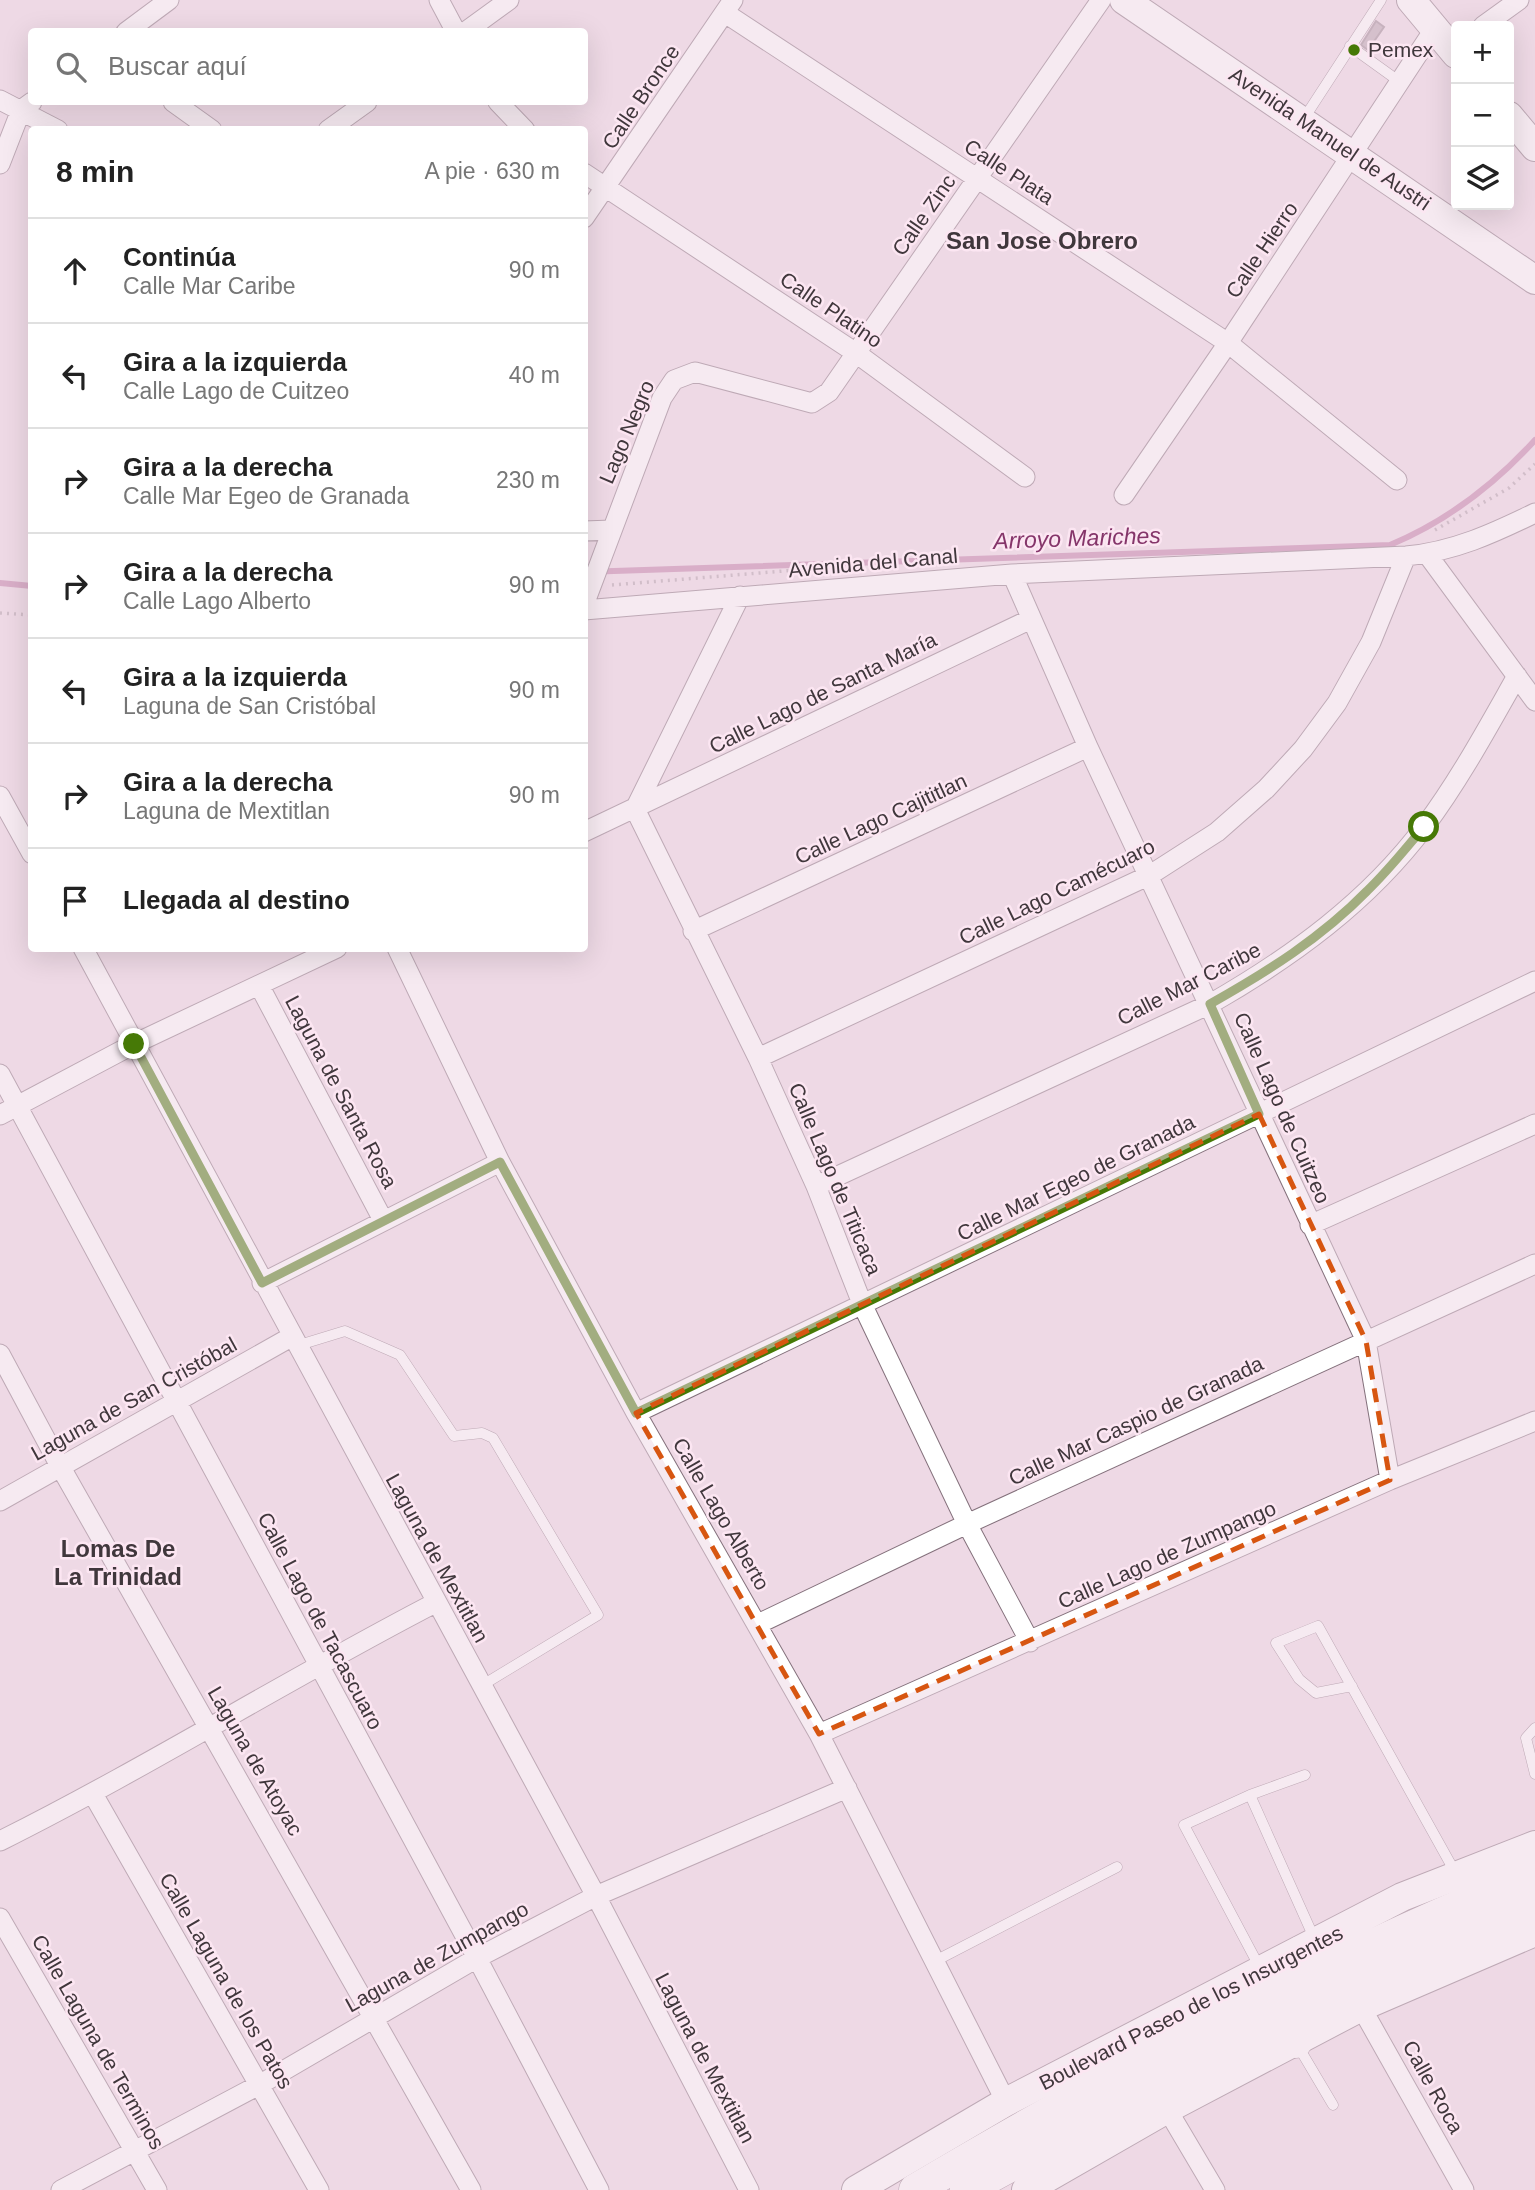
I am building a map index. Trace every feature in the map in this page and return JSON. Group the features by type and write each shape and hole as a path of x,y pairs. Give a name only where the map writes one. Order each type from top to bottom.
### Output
{"main road":[{"name":"Boulevard Paseo de los Insurgentes","path":"915,2190 1262,1986 1535,1874"},
{"path":"966,2190 1322,1994 1535,1902"},
{"path":"1262,1986 1309,1948"},
{"path":"1296,2042 1322,1994"}],"street":[{"path":"130,28 169,0"},
{"path":"439,0 454,28"},
{"path":"470,28 509,0"},
{"name":"Calle Zinc","path":"856,353 1101,0"},
{"name":"Avenida Manuel de Austri","path":"1124,0 1535,279"},
{"path":"1411,0 1450,44"},
{"path":"1490,21 1519,0"},
{"name":"Calle Plata","path":"729,6 977,178 1228,343 1397,480"},
{"name":"Calle Bronce","path":"588,213 607,189 729,6"},
{"name":"Calle Hierro","path":"1124,495 1400,82 1450,44"},
{"path":"0,100 27,106 53,126"},
{"path":"177,105 206,126"},
{"path":"334,126 363,105"},
{"path":"501,105 521,126"},
{"path":"0,164 27,106"},
{"path":"1514,122 1535,146"},
{"name":"Calle Platino","path":"588,176 856,353 1025,477"},
{"name":"Lago Negro","path":"588,594 662,398 674,380 695,372 812,403 829,392 856,353"},
{"name":"Avenida del Canal","path":"588,610 1012,574 1427,554 1483,538 1535,513"},
{"path":"588,531 612,530"},
{"path":"1427,554 1535,701"},
{"name":"Calle Lago Camécuaro","path":"758,1058 1150,875 1217,832 1266,789 1303,749 1337,703 1371,642 1406,556"},
{"name":"Calle Lago de Cuitzeo","path":"1012,574 1088,747 1366,1341 1390,1480"},
{"path":"635,809 740,596"},
{"name":"Calle Lago de Santa María","path":"588,830 1031,619"},
{"name":"Calle Mar Caribe","path":"816,1186 1210,1004 1269,971 1310,942 1367,891 1424,827 1467,764 1517,676"},
{"name":"Calle Lago Cajititlan","path":"693,931 1088,747"},
{"path":"0,796 28,847"},
{"name":"Calle Lago de Titicaca","path":"635,809 758,1058 816,1186 863,1306 967,1524 1030,1642"},
{"name":"Laguna de Mextitlan","path":"85,952 293,1341 596,1896 749,2190"},
{"path":"8,1110 134,1044 329,952"},
{"name":"Calle Lago Alberto","path":"399,952 500,1162 636,1413 819,1734 937,1960 1006,2102"},
{"name":"Calle Mar Egeo de Granada","path":"636,1413 1535,981"},
{"name":"Laguna de Santa Rosa","path":"259,985 383,1220"},
{"name":"Calle Lago de Tacascuaro","path":"0,1074 8,1110 175,1402 477,1958 598,2190"},
{"path":"1310,1225 1535,1124"},
{"path":"262,1283 500,1162"},
{"name":"Calle Mar Caspio de Granada","path":"758,1625 967,1524 1535,1264"},
{"name":"Laguna de San Cristóbal","path":"0,1501 175,1402 293,1341"},
{"name":"Laguna de Atoyac","path":"0,1354 60,1466 376,2018 471,2190"},
{"name":"Calle Lago de Zumpango","path":"819,1734 1390,1480 1535,1421"},
{"path":"0,1841 93,1794 317,1664 435,1603"},
{"name":"Laguna de Zumpango","path":"61,2190 259,2084 477,1958 596,1896 847,1788"},
{"name":"Calle Laguna de los Patos","path":"93,1794 319,2190"},
{"name":"Boulevard Paseo de los Insurgentes","path":"1309,1948 1402,1897 1535,1845"},
{"name":"Calle Laguna de Terminos","path":"0,1918 157,2190"},
{"path":"1026,2190 1167,2109 1361,2007 1535,1932"},
{"name":"Boulevard Paseo de los Insurgentes","path":"856,2190 1006,2102 1262,1986"},
{"name":"Calle Roca","path":"1361,2007 1464,2190"},
{"path":"1167,2109 1215,2190"}],"lane":[{"path":"1302,120 1381,0"},
{"path":"1350,47 1400,82"},
{"path":"293,1341 345,1331 400,1355 454,1436 482,1433 493,1438 598,1615 481,1686"},
{"path":"1352,1686 1316,1693 1299,1679 1276,1643 1318,1626 1352,1686 1457,1876"},
{"path":"1535,1728 1526,1738 1535,1774"},
{"path":"1262,1986 1184,1825 1250,1795 1305,1775"},
{"path":"1250,1795 1309,1948"},
{"path":"937,1960 1117,1867"},
{"path":"1296,2042 1334,2105"}],"path":[{"path":"0,612 28,615"}],"highlighted area":[{"path":"1259,1114 1366,1341 1390,1480 819,1734 636,1413"}],"building":[{"path":"1376,21 1384,27 1368,50 1361,45"}],"waterway":[{"name":"Arroyo Mariches","path":"588,572 1390,545 1430,525 1468,500 1503,472 1535,440"},
{"name":"Arroyo Mariches","path":"0,583 28,586"}],"place":[{"name":"Pemex","path":"1354,50"}],"district":[{"name":"San Jose Obrero","path":"1042,241"},
{"name":"Lomas De La Trinidad","path":"118,1563"}],"route":[{"path":"134,1044 262,1283 500,1162 636,1413 1259,1114 1210,1004 1269,971 1310,942 1367,891 1424,827"}]}
